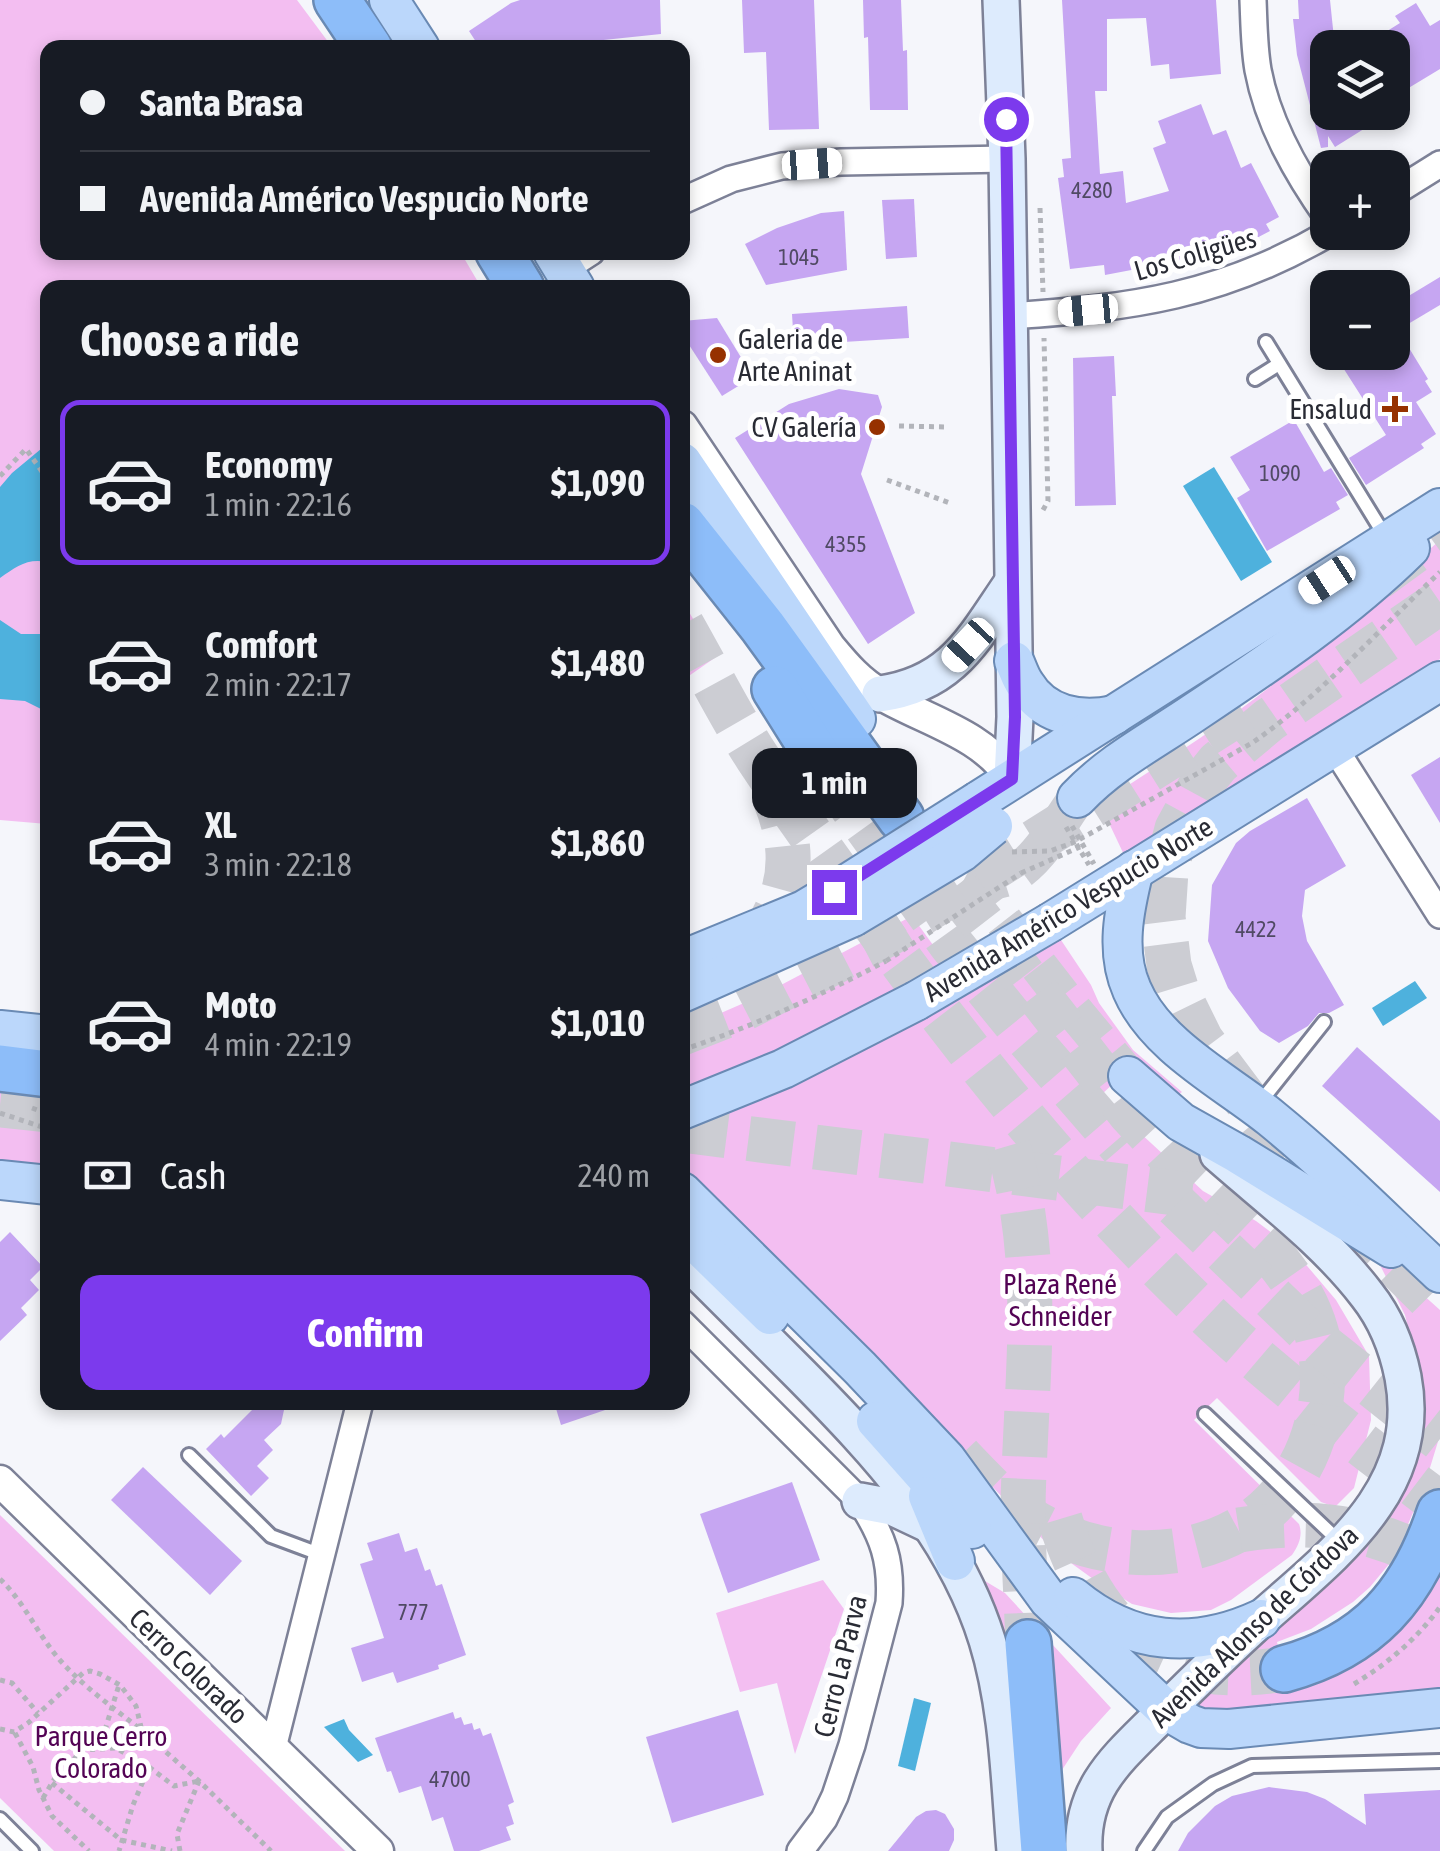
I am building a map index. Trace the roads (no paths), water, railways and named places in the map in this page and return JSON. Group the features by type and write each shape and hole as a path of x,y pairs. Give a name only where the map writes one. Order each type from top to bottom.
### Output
{"highway":[{"path":"337,0 364,40"},
{"path":"690,535 805,684 910,810"},
{"path":"690,557 827,772"},
{"path":"0,1068 40,1073"},
{"path":"1284,1669 1336,1650 1378,1620 1415,1572 1440,1513"},
{"path":"1028,1643 1044,1851"}],"main road":[{"path":"690,988 992,827 1012,779 1007,159 1001,0"},
{"path":"394,2 415,40"},
{"path":"690,474 910,810"},
{"path":"1012,779 1440,508"},
{"path":"1071,806 1110,767 1328,619 1440,518"},
{"path":"880,694 925,682 952,664 1012,584"},
{"path":"1014,661 1031,692 1049,708 1082,719 1114,715"},
{"name":"Avenida Américo Vespucio Norte","path":"690,1107 782,1069 916,1001 1051,922 1440,680"},
{"path":"1121,878 1124,962 1130,986 1156,1028 1340,1180 1440,1275"},
{"path":"690,957 804,910 844,905"},
{"path":"0,1030 40,1034"},
{"path":"1128,1076 1181,1122 1440,1275"},
{"name":"Avenida Alonso de Córdova","path":"1084,1851 1086,1820 1095,1788 1116,1761 1357,1530 1384,1491 1400,1456 1407,1414 1405,1388 1392,1337 1382,1316 1346,1271 1305,1230 1181,1122"},
{"path":"0,1180 40,1184"},
{"path":"690,1200 860,1368 1075,1599 1111,1623 1153,1637 1198,1638 1241,1628 1261,1618"},
{"path":"690,1237 868,1412 974,1532 1166,1710 1190,1724 1214,1729 1440,1708"},
{"path":"690,1264 859,1435 955,1561"},
{"path":"909,1458 977,1611 996,1672 1004,1713 1014,1851"},
{"path":"946,1459 1049,1600"},
{"path":"860,1501 892,1507 932,1527"}],"street":[{"path":"1253,0 1256,57 1268,108 1283,145 1310,191"},
{"path":"690,197 731,179 782,166 1007,159"},
{"path":"1410,183 1440,164"},
{"name":"Los Coligües","path":"1009,316 1114,307 1188,293 1246,275 1310,244"},
{"path":"690,438 849,670 880,694 982,746 999,760 1012,779"},
{"path":"1334,747 1440,915"},
{"name":"Cerro La Parva","path":"690,1331 860,1501 876,1526 886,1554 889,1603 852,1745 835,1796 800,1851"},
{"path":"273,1748 358,1410"},
{"name":"Cerro Colorado","path":"0,1481 378,1851"}],"lane":[{"path":"1266,342 1388,541"},
{"path":"1256,379 1279,364"},
{"path":"1256,1107 1324,1022"},
{"path":"1205,1414 1343,1544"},
{"path":"189,1454 271,1536 322,1556"},
{"path":"1144,1851 1167,1818 1214,1784 1252,1766 1440,1761"},
{"path":"0,1819 32,1851"}],"water":[{"path":"40,450 40,561 28,562 0,578 0,487"},
{"path":"1214,467 1272,562 1241,581 1183,486"},
{"path":"0,620 21,634 40,634 40,708 25,701 0,699"},
{"path":"1415,981 1427,998 1383,1026 1372,1008"},
{"path":"914,1698 931,1703 915,1771 898,1766"},
{"path":"344,1719 349,1730 373,1755 358,1762 324,1727"}],"tunnel":[{"path":"1377,578 1440,532"},
{"path":"1440,602 1269,720 1218,763 1202,783 1177,829 1166,871 1163,917 1169,965 1177,991 1201,1040 1305,1173 1440,1309"},
{"path":"690,639 747,741 793,809 940,1014 1033,1129 1132,1240 1238,1343 1440,1504"},
{"path":"690,1030 741,1010 890,933 1252,705"},
{"path":"827,772 951,944 1122,1147"},
{"path":"967,874 986,880 1002,879 1018,871 1032,860 1077,798"},
{"path":"754,950 775,913 787,878 787,841 775,799"},
{"path":"934,831 1128,1076"},
{"path":"914,835 1130,1113 1282,1266 1309,1311 1321,1359 1322,1388 1310,1444 1282,1494 1238,1530 1193,1547 1146,1553 1122,1551 1053,1532 1009,1505 948,1444"},
{"path":"0,1105 40,1109"},
{"path":"690,1131 1207,1197"},
{"path":"1008,1146 1029,1269 1023,1516 1028,1643"},
{"path":"1176,1205 1323,1346 1440,1439"},
{"path":"1060,1519 1093,1594 1114,1622 1140,1645 1169,1661 1203,1670 1241,1673 1284,1669"},
{"path":"1239,1530 1293,1525 1343,1529 1391,1541 1440,1564"}],"place":[{"name":"Galeria de Arte Aninat","path":"718,355"},
{"name":"Ensalud","path":"1395,409"},
{"name":"CV Galería","path":"877,427"}],"park label":[{"name":"Plaza René Schneider","path":"1060,1300"},
{"name":"Parque Cerro Colorado","path":"101,1752"}]}
